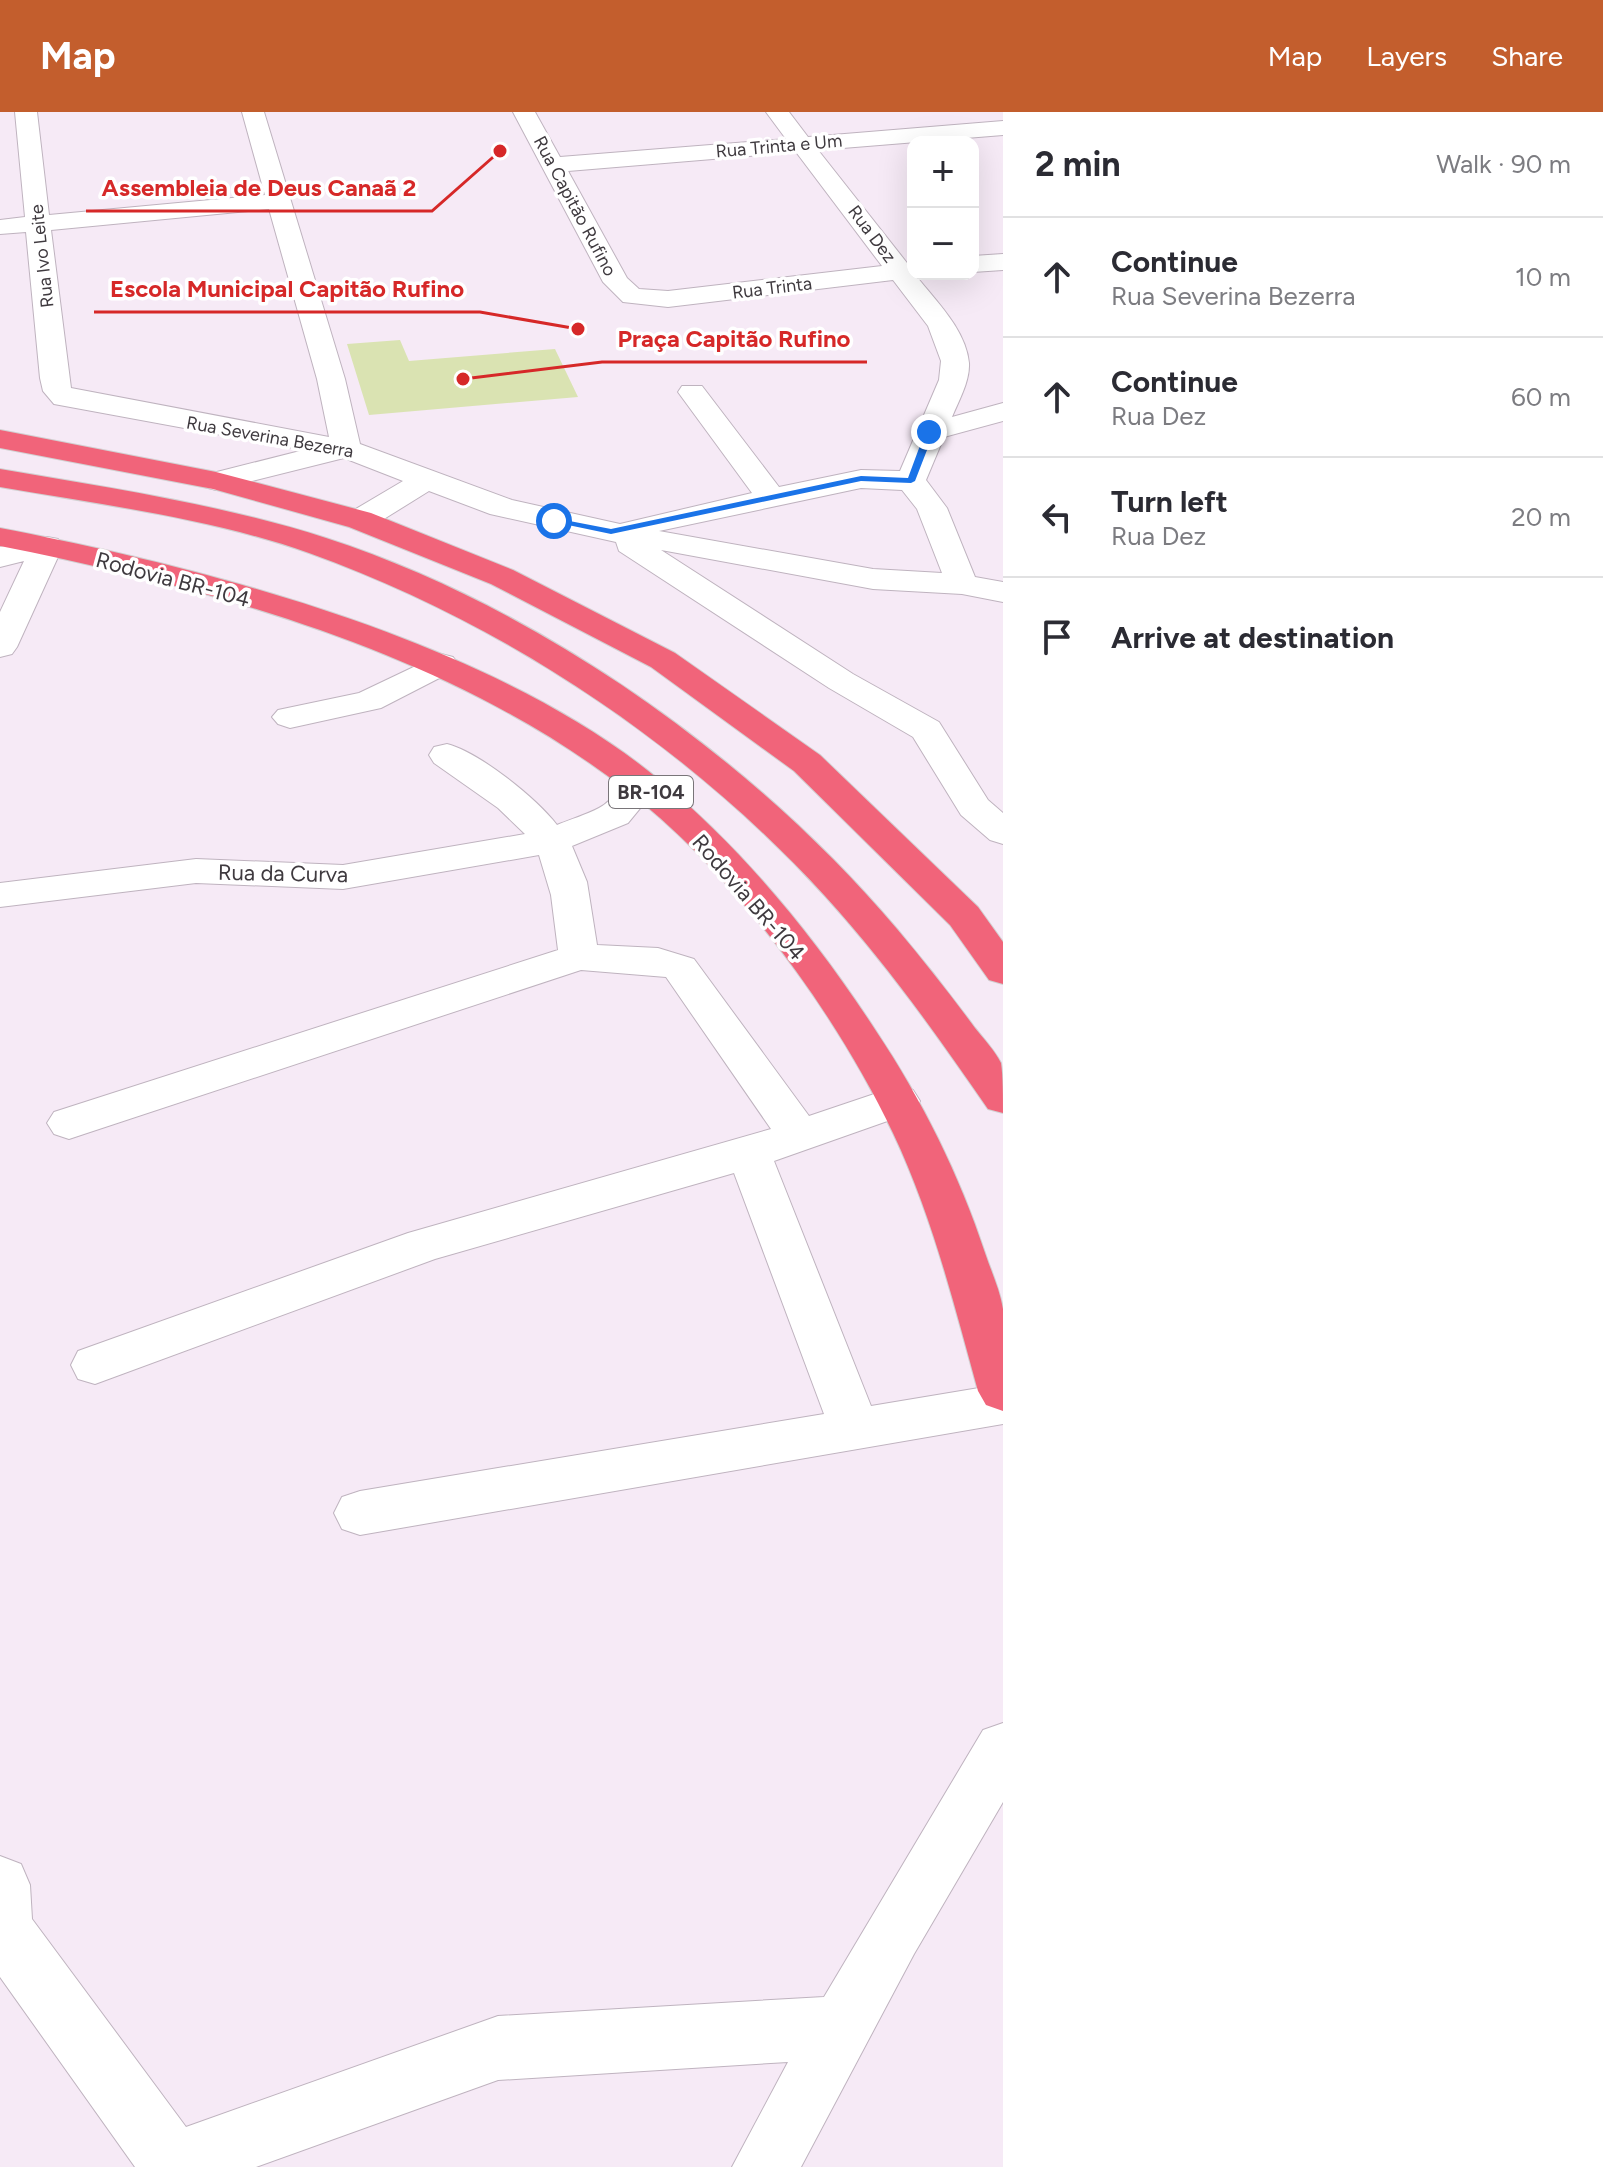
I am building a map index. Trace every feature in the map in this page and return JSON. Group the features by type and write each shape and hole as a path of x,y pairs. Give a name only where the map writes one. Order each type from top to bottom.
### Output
{"highway":[{"path":"0,439 216,481 360,520 502,577 663,660 807,763 964,916 1003,971"},
{"name":"BR-104","path":"0,478 148,504 317,546 442,598 570,670 718,776 777,827 938,1003 1003,1098"},
{"name":"Rodovia BR-104","path":"0,537 47,546 334,624 441,664 536,713 642,784 717,853 818,976 898,1101 961,1244 1003,1391"}],"street":[{"name":"Rua Ivo Leite","path":"26,112 54,378 57,391 64,398"},
{"path":"216,481 346,449 331,379 253,112"},
{"name":"Rua Capitão Rufino","path":"524,112 616,282 632,296"},
{"name":"Rua Dez","path":"777,112 906,271 941,325 955,361 953,380 911,481"},
{"name":"Rua Trinta e Um","path":"555,165 1003,128"},
{"path":"0,227 278,201"},
{"path":"979,264 1003,262"},
{"name":"Rua Trinta","path":"632,296 687,298 906,271"},
{"path":"692,392 771,498"},
{"name":"Rua Severina Bezerra","path":"64,398 346,449 501,507 611,531 873,579 962,584 1003,592"},
{"path":"929,432 1003,412"},
{"path":"360,520 427,479"},
{"path":"611,531 861,479 911,481 932,508 962,584"},
{"path":"611,531 841,681 926,730 974,807 1003,832"},
{"path":"0,557 47,546"},
{"path":"0,647 47,546"},
{"path":"290,717 369,701 441,664"},
{"path":"447,755 534,823 550,841 567,882 579,957"},
{"name":"Rua da Curva","path":"0,895 196,871 343,877 550,841 615,815 642,784"},
{"path":"69,1123 579,957 658,961 680,968 799,1135"},
{"path":"95,1365 424,1245 749,1153 898,1101"},
{"path":"749,1153 855,1429"},
{"path":"360,1513 1003,1404"},
{"path":"765,2167 893,1933 1003,1749"},
{"path":"0,1885 2,1929 174,2166 498,2048 842,2027"}],"green space":[{"path":"400,340 409,361 555,349 578,397 369,415 347,344"}],"place":[{"name":"Assembleia de Deus Canaã 2","path":"500,151"},
{"name":"Escola Municipal Capitão Rufino","path":"578,329"},
{"name":"Praça Capitão Rufino","path":"463,379"}],"route":[{"path":"554,521 611,531 861,479 911,481 929,432"}]}
